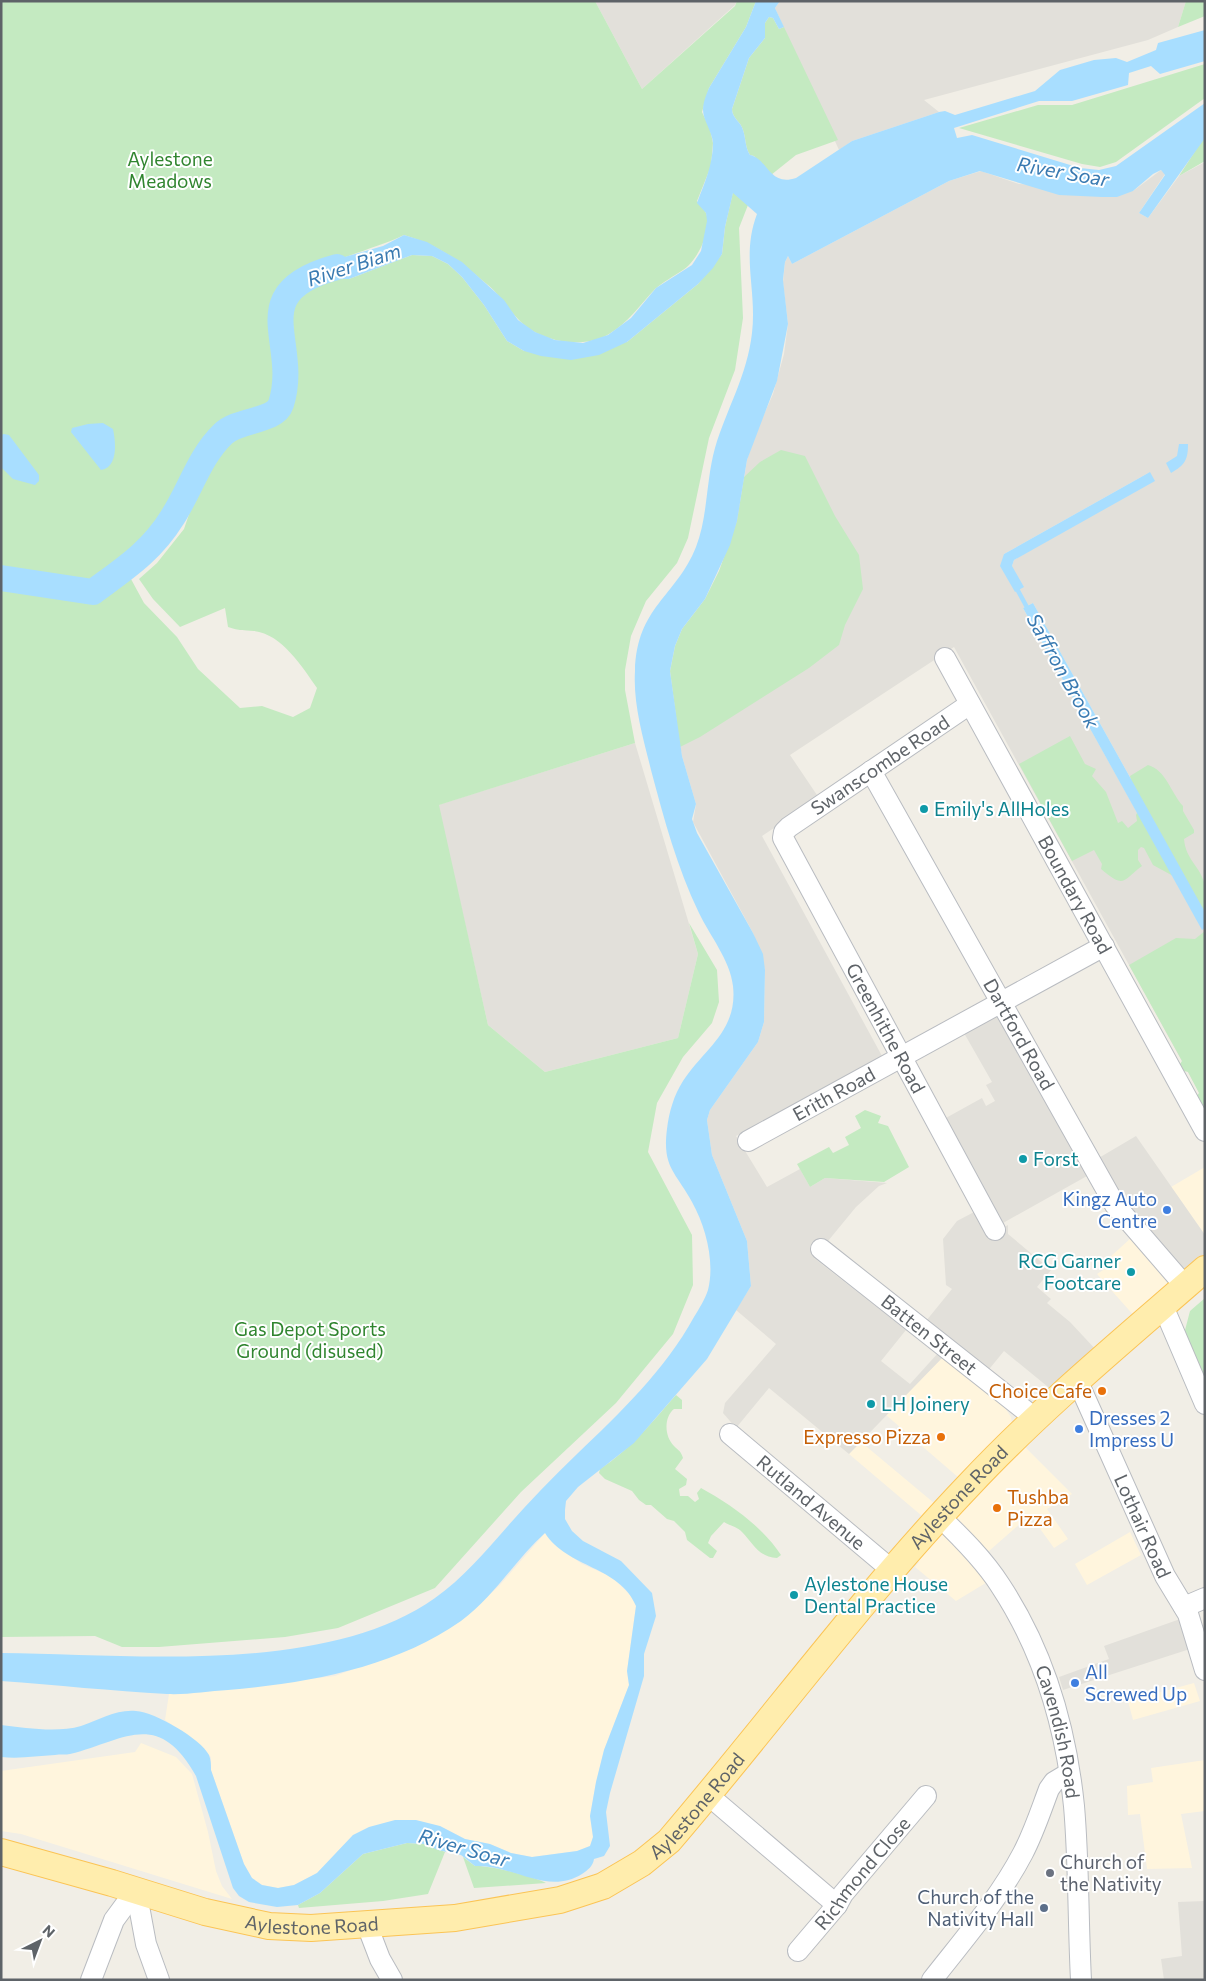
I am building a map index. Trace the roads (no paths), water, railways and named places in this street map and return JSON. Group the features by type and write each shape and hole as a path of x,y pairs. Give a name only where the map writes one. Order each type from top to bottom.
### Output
{"main road":[{"name":"Aylestone Road","path":"1,1852 136,1890 205,1912 269,1926 311,1928 455,1918 560,1900 603,1886 642,1863 662,1846 708,1795 894,1570 969,1484 1036,1419 1205,1269"}],"street":[{"name":"Boundary Road","path":"945,658 1205,1130"},
{"name":"Swanscombe Road","path":"789,827 970,704"},
{"name":"Dartford Road","path":"871,771 1115,1205 1185,1286"},
{"name":"Greenhithe Road","path":"789,827 784,832 785,845 995,1230"},
{"name":"Erith Road","path":"748,1140 1104,946"},
{"name":"Batten Street","path":"821,1249 1036,1419"},
{"path":"1163,1306 1205,1404"},
{"name":"Lothair Road","path":"1078,1382 1165,1576 1188,1614 1205,1670"},
{"name":"Rutland Avenue","path":"730,1434 894,1570"},
{"name":"Cavendish Road","path":"940,1517 986,1566 1000,1585 1041,1664 1052,1698 1069,1772 1077,1846 1081,1980"},
{"path":"1184,1607 1205,1598"},
{"path":"932,1980 971,1932 1023,1853 1049,1789 1054,1782 1069,1772"},
{"path":"708,1795 837,1905"},
{"name":"Richmond Close","path":"798,1951 837,1905 843,1894 926,1796"},
{"path":"91,1980 114,1920 136,1890"},
{"path":"136,1890 146,1944 159,1980"},
{"path":"366,1925 380,1959 392,1980"}],"water":[{"name":"River Soar","path":"756,1 780,1 775,8 784,27 779,29 773,18 769,17 765,23 765,38 749,58 732,112 742,127 750,155 780,179 796,178 852,141 939,112 945,111 955,115 1035,91 1060,70 1094,60 1116,58 1127,62 1156,50 1158,43 1205,30 1205,61 1160,74 1151,66 1129,73 1128,85 1072,101 1039,101 954,128 957,138 972,135 1080,168 1099,170 1116,166 1205,103 1205,138 1148,218 1139,213 1165,175 1161,170 1153,174 1133,191 1117,197 1059,195 980,171 949,181 792,264 788,256 785,262 783,280 788,324 777,381 747,460 737,521 730,545 705,599 682,629 675,646 670,671 682,756 696,804 692,819 697,833 763,954 765,970 764,1022 758,1042 710,1110 707,1120 712,1155 747,1241 751,1286 707,1359 634,1443 578,1487 566,1501 565,1519 572,1531 583,1541 621,1561 652,1593 656,1616 644,1654 644,1676 606,1812 610,1846 604,1856 594,1859 590,1868 582,1874 569,1880 556,1882 529,1878 489,1867 475,1866 461,1855 438,1850 424,1844 407,1843 363,1854 320,1893 298,1905 277,1907 249,1902 239,1896 233,1888 196,1776 182,1755 168,1742 154,1735 139,1734 68,1754 22,1758 1,1757 1,1725 41,1729 72,1728 115,1713 136,1711 154,1716 177,1727 197,1742 209,1755 211,1770 244,1864 252,1878 262,1885 278,1888 294,1885 317,1873 353,1835 369,1827 395,1820 416,1820 440,1826 465,1839 490,1844 511,1853 532,1857 577,1851 590,1846 593,1837 590,1816 596,1782 604,1750 629,1685 627,1671 636,1606 628,1593 618,1583 566,1554 545,1533 484,1601 461,1621 408,1651 379,1662 319,1677 258,1687 190,1693 167,1694 126,1691 1,1681 1,1653 166,1657 225,1655 283,1650 339,1640 390,1623 435,1598 473,1565 541,1490 609,1423 656,1373 670,1355 702,1304 710,1279 708,1245 697,1212 668,1161 667,1129 672,1104 680,1086 725,1027 733,1002 733,986 724,958 703,922 691,896 672,843 639,721 635,671 637,649 650,616 688,564 696,547 703,523 715,448 746,363 753,317 750,244 757,214 733,193 725,227 722,254 713,268 698,284 627,342 599,355 571,360 541,356 524,351 507,341 484,305 462,277 448,264 432,256 412,255 349,279 304,279 334,260 383,246 404,235 427,242 462,262 504,300 518,320 535,332 555,340 583,343 608,335 631,318 656,288 692,265 701,251 707,221 706,213 697,203 710,167 713,151 711,134 703,114 704,102 709,88 746,27"},
{"path":"103,423 113,429 115,447 110,464 107,468 101,470 71,432 72,428"},
{"path":"1,435 9,435 39,475 39,481 35,485 13,479 1,467"},
{"path":"1179,444 1188,444 1185,462 1171,473 1166,463 1177,456"},
{"path":"1150,472 1155,481 1014,560 1012,566 1024,587 1015,592 1000,566 1004,554"},
{"path":"1033,603 1205,912 1205,928 1202,930 1023,608"}],"waterway":[{"name":"River Biam","path":"1,578 93,592 146,550 172,518 207,453 223,434 230,429 272,414 277,410 281,404 285,381 281,322 282,305 291,291 308,278 337,267"},
{"name":"Saffron Brook","path":"1016,587 1029,611"}],"place":[{"name":"Emily's AllHoles","path":"924,809"},
{"name":"Forst","path":"1023,1159"},
{"name":"Kingz Auto Centre","path":"1167,1210"},
{"name":"RCG Garner Footcare","path":"1131,1272"},
{"name":"Choice Cafe","path":"1102,1391"},
{"name":"LH Joinery","path":"871,1404"},
{"name":"Dresses 2 Impress U","path":"1079,1429"},
{"name":"Expresso Pizza","path":"941,1437"},
{"name":"Tushba Pizza","path":"997,1508"},
{"name":"Aylestone House Dental Practice","path":"794,1595"},
{"name":"All Screwed Up","path":"1075,1683"},
{"name":"Church of the Nativity","path":"1050,1873"},
{"name":"Church of the Nativity Hall","path":"1044,1908"}],"park label":[{"name":"Aylestone Meadows","path":"170,170"},
{"name":"Gas Depot Sports Ground (disused)","path":"310,1340"}]}
